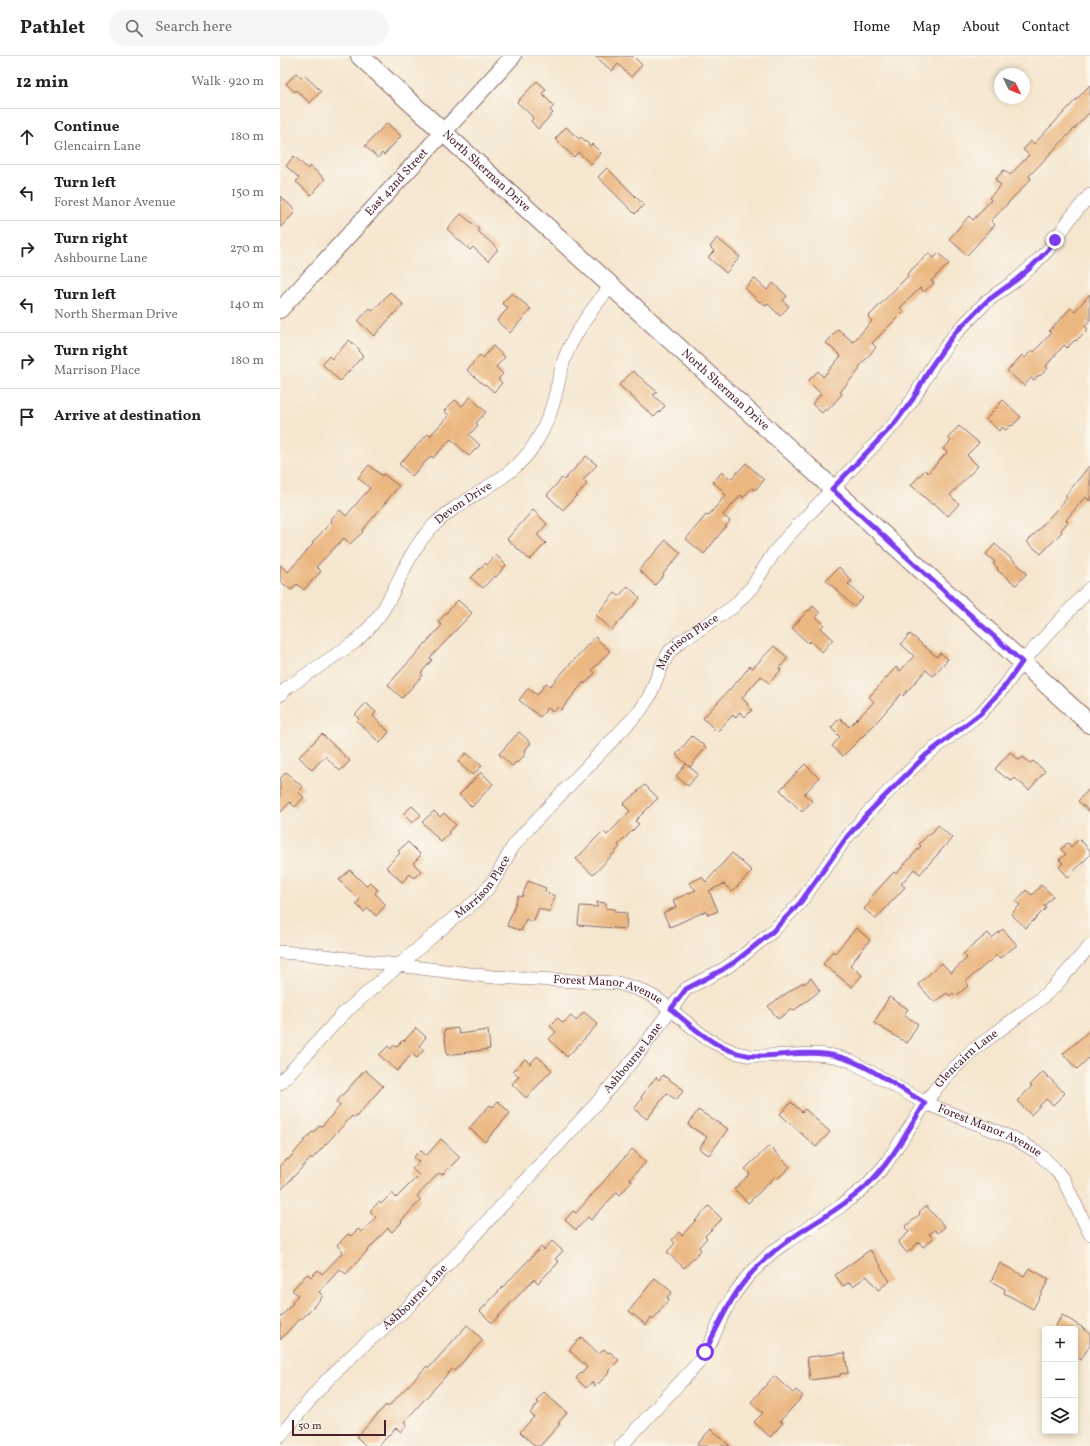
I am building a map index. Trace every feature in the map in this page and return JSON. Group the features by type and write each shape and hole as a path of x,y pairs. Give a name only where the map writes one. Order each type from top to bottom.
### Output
{"main road":[{"name":"North Sherman Drive","path":"360,56 1090,724"}],"street":[{"name":"East 42nd Street","path":"280,310 513,56"},
{"name":"Marrison Place","path":"280,1083 344,1013 398,965 477,900 488,888 498,874 512,848 523,834 640,711 649,697 663,662 670,651 680,642 733,607 752,587 773,554 788,536 895,423 913,399 930,368 954,334 987,301 1016,280 1048,250 1072,216 1090,195"},
{"name":"Devon Drive","path":"280,695 288,687 355,642 364,634 386,606 410,556 423,536 450,512 508,473 533,447 547,421 565,358 572,341 598,301 611,286"},
{"name":"Ashbourne Lane","path":"280,1436 325,1382 359,1349 407,1308 596,1104 638,1054 686,989 736,961 772,932 800,903 847,837 867,814 926,755 981,713 1005,686 1022,662 1090,588"},
{"name":"Glencairn Lane","path":"621,1446 699,1362 711,1342 722,1316 733,1296 747,1277 776,1250 842,1206 865,1187 885,1165 931,1094 954,1067 972,1051 1054,987 1090,946"},
{"name":"Forest Manor Avenue","path":"280,952 309,954 493,977 618,983 646,992 671,1009 707,1039 734,1052 751,1056 811,1053 840,1057 866,1069 925,1103 1015,1138 1039,1154 1063,1179 1090,1234"}],"building":[{"path":"595,56 633,56 642,65 631,77 618,64 612,71"},
{"path":"296,73 301,78 304,75 321,91 310,103 296,90 295,92 286,84"},
{"path":"537,81 546,89 542,94 554,106 550,110 553,113 538,129 531,121 533,119 532,116 517,102"},
{"path":"1090,85 1090,112 1029,176 1031,179 991,221 995,225 967,255 949,239 969,216 973,220 991,200 989,198 1001,185 995,180 1004,170 1010,175 1029,155 1023,150 1031,141 1034,144"},
{"path":"387,123 401,136 384,155 382,153 378,158 365,146"},
{"path":"566,127 579,139 581,137 590,146 592,144 601,153 591,164 578,152 574,157 555,139"},
{"path":"294,156 308,169 310,166 325,179 311,195 296,182 299,178 286,166"},
{"path":"607,168 644,205 635,214 598,177"},
{"path":"280,196 296,211 280,228"},
{"path":"461,214 479,229 478,231 498,249 488,261 473,247 470,250 447,229"},
{"path":"717,238 740,257 726,273 708,257 714,251 710,247"},
{"path":"929,253 934,258 939,253 949,264 931,281 934,283 924,292 920,288 900,308 904,311 872,343 876,347 859,367 860,369 840,392 842,394 827,411 825,409 822,413 812,404 821,394 808,381 818,371 823,377 841,356 826,343 838,329 853,342 872,321 868,317 908,276 907,274"},
{"path":"754,278 767,290 773,283 787,296 783,301 789,306 780,316 768,304 766,306 760,301 759,302 745,288"},
{"path":"390,292 403,304 374,336 358,321 370,308 373,311"},
{"path":"512,293 531,309 510,333 497,321 508,308 502,303"},
{"path":"1090,294 1090,320 1085,326 1088,329 1067,348 1064,345 1046,366 1048,368 1034,380 1031,378 1024,386 1007,371 1022,355 1025,358 1032,350 1034,352 1051,333 1049,331 1071,308 1075,311"},
{"path":"349,340 360,350 359,352 363,356 340,381 322,364 329,356 332,359"},
{"path":"493,346 505,357 496,367 503,374 498,379 502,383 494,392 467,370 480,355 483,358"},
{"path":"633,371 657,392 653,395 665,406 654,417 619,385"},
{"path":"470,397 486,412 476,423 478,425 469,435 480,445 469,456 451,439 433,458 431,456 412,476 399,464 428,434 430,436 449,415 444,411 455,400 462,406"},
{"path":"1003,400 1021,417 1006,430 1002,427 999,431 986,419"},
{"path":"959,426 979,443 967,455 978,466 950,495 959,504 948,516 934,503 933,505 911,485 925,470 928,473 947,452 943,449 951,441 948,438"},
{"path":"586,456 597,465 583,480 587,484 563,510 547,495 562,478 564,480"},
{"path":"746,463 764,480 755,490 752,488 743,498 741,495 723,515 730,521 704,554 686,539 706,515 708,516 726,495 713,482 722,472 731,479"},
{"path":"369,465 382,476 383,474 399,486 362,531 363,532 350,544 344,538 316,567 321,571 304,590 297,584 291,590 280,581 280,565 288,572 340,510 346,516 370,488 358,478"},
{"path":"1090,465 1090,501 1085,497 1066,520 1068,522 1061,530 1062,532 1041,554 1027,542 1067,498 1065,496"},
{"path":"533,510 547,524 537,535 546,543 530,560 507,539"},
{"path":"666,540 681,553 655,585 639,570"},
{"path":"995,544 1027,573 1016,585 997,570 998,568 993,564 995,562 986,554"},
{"path":"496,555 506,565 496,577 494,576 483,588 471,578 485,563 487,565"},
{"path":"839,567 852,581 848,584 863,598 854,607 826,580"},
{"path":"628,586 640,598 612,630 596,615 615,593 619,596"},
{"path":"458,600 472,613 430,658 432,660 421,673 423,675 402,698 388,685 442,625 438,622"},
{"path":"813,606 820,613 816,617 824,624 821,628 833,639 822,652 810,641 808,643 792,628"},
{"path":"910,634 937,657 940,653 948,659 933,676 926,670 903,696 901,694 873,726 843,756 832,746 840,737 831,728 840,718 849,727 874,702 869,697 896,667 900,671 914,656 901,644"},
{"path":"595,637 610,651 592,670 595,673 585,684 584,682 561,710 558,707 554,712 548,708 540,717 519,700 528,688 537,695 546,683 550,686"},
{"path":"774,646 788,658 779,668 781,670 769,683 761,676 742,698 752,710 745,717 740,712 735,718 733,715 717,732 703,718 750,666 753,668"},
{"path":"366,703 376,712 373,716 389,732 380,743 357,721 359,719 355,715"},
{"path":"519,732 531,743 525,750 526,751 524,753 526,754 512,766 499,754"},
{"path":"322,734 350,761 340,771 325,756 312,770 299,757"},
{"path":"692,736 706,747 690,767 676,755"},
{"path":"1010,752 1019,760 1023,757 1030,763 1033,761 1045,771 1029,790 1015,778 1012,781 995,769"},
{"path":"466,753 482,766 472,775 458,762"},
{"path":"686,764 698,774 688,786 676,776"},
{"path":"805,764 819,778 804,794 812,801 802,812 780,790"},
{"path":"286,772 303,787 298,792 304,797 295,807 290,802 280,813 280,779"},
{"path":"481,772 493,784 472,807 459,795"},
{"path":"645,785 658,798 635,821 639,824 618,845 620,847 593,875 576,859 603,831 607,835 630,811 623,804"},
{"path":"1090,788 1090,812 1078,801"},
{"path":"412,806 421,815 412,823 403,814"},
{"path":"434,811 440,817 444,813 456,825 448,832 449,834 441,842 422,822"},
{"path":"938,825 952,838 920,874 914,869 901,884 905,887 876,919 864,909 871,901 869,899 894,872 896,874 921,846 919,844 929,834 930,835"},
{"path":"1079,839 1090,850 1090,855 1068,877 1059,867 1063,863 1059,860 1066,854 1061,849 1068,843 1071,847"},
{"path":"408,842 421,855 413,863 421,871 414,878 410,874 402,882 386,867 400,853 398,851"},
{"path":"732,853 752,871 732,892 724,884 709,891 718,911 708,915 706,911 670,927 663,913 676,907 673,900 696,890 689,883 702,877 706,882"},
{"path":"350,870 366,886 370,882 378,890 375,893 386,905 376,916 368,908 364,912 356,904 360,900 339,880"},
{"path":"528,881 546,888 545,892 555,896 549,912 539,908 533,922 526,919 521,931 507,926 518,896 522,897"},
{"path":"1041,885 1053,896 1044,906 1046,908 1026,928 1011,914 1020,905 1016,902 1026,890 1032,895"},
{"path":"597,902 606,903 606,908 615,909 615,912 627,913 626,929 578,925 580,906 597,907"},
{"path":"856,928 870,940 850,965 862,975 852,987 823,964 833,951 835,953"},
{"path":"1003,929 1017,945 1000,958 997,955 965,982 969,985 956,996 953,993 950,996 947,993 934,1002 918,984 942,963 951,973 967,958 963,954 971,947 988,933 992,938"},
{"path":"811,978 820,991 793,1011 792,1009 778,1019 768,1006 803,982 804,984"},
{"path":"889,997 908,1009 904,1015 918,1024 907,1043 874,1023"},
{"path":"584,1012 598,1024 567,1057 549,1039 556,1032 550,1026 558,1018 563,1023 571,1016 576,1021"},
{"path":"416,1028 426,1037 419,1046 424,1050 417,1058 412,1054 397,1071 379,1055 388,1046 391,1049 394,1045 396,1047"},
{"path":"458,1028 459,1034 488,1030 490,1049 447,1055 444,1030"},
{"path":"1090,1030 1090,1057 1077,1069 1063,1054"},
{"path":"537,1056 552,1070 526,1098 512,1084 519,1076 513,1071 525,1059 530,1064"},
{"path":"365,1070 383,1086 355,1118 352,1116 280,1191 280,1166 287,1159 288,1160 312,1132 313,1133 320,1125 322,1126 340,1106 336,1102"},
{"path":"1043,1072 1065,1093 1053,1105 1046,1099 1031,1115 1017,1101"},
{"path":"663,1075 684,1090 676,1100 667,1093 647,1119 634,1109 656,1077 659,1080"},
{"path":"498,1101 510,1113 485,1142 469,1128 490,1105 493,1107"},
{"path":"791,1102 802,1112 805,1109 830,1132 816,1147 780,1114"},
{"path":"698,1110 728,1129 709,1155 699,1149 707,1137 688,1125"},
{"path":"441,1139 460,1157 442,1175 439,1173 417,1196 421,1200 392,1232 388,1228 346,1274 340,1269 319,1292 323,1296 280,1340 280,1318 298,1295 292,1290 307,1274 311,1277 318,1270 322,1274 343,1252 337,1245 348,1234 351,1236 358,1229 362,1232 376,1217 370,1211 379,1202 381,1204 392,1193 396,1198 419,1175 412,1169 419,1162 414,1157 421,1150 426,1156"},
{"path":"769,1146 790,1167 777,1179 775,1177 748,1203 734,1189 750,1174 745,1169"},
{"path":"632,1149 646,1162 630,1179 632,1181 620,1195 617,1192 591,1220 588,1217 576,1230 565,1220 573,1211 576,1213"},
{"path":"709,1206 722,1219 705,1236 707,1238 699,1247 701,1250 684,1268 667,1252 675,1243 672,1240 679,1232 682,1235"},
{"path":"926,1206 945,1227 938,1233 935,1230 929,1234 933,1239 923,1247 919,1242 907,1253 898,1242 909,1232 905,1227 920,1214 919,1212"},
{"path":"552,1241 563,1251 555,1259 559,1262 538,1283 534,1279 492,1323 480,1311 541,1247 544,1250"},
{"path":"870,1250 890,1281 878,1290 867,1276 853,1286 850,1282 843,1286 835,1275"},
{"path":"1000,1263 1024,1276 1029,1268 1049,1279 1033,1309 1004,1293 1005,1289 991,1281"},
{"path":"655,1278 672,1292 667,1298 669,1299 653,1320 651,1318 646,1325 629,1311"},
{"path":"1062,1315 1090,1333 1090,1345 1081,1360 1078,1358 1078,1326 1056,1326"},
{"path":"467,1325 483,1340 454,1371 452,1369 404,1422 407,1425 401,1432 396,1428 378,1446 366,1446 357,1437 386,1405 388,1407 427,1366 429,1368"},
{"path":"581,1337 599,1354 604,1349 619,1360 596,1386 592,1382 586,1388 576,1378 587,1367 569,1350"},
{"path":"845,1353 848,1373 840,1374 840,1376 810,1380 807,1357"},
{"path":"774,1376 793,1393 796,1390 803,1396 780,1421 783,1423 770,1437 754,1422 763,1413 751,1402"},
{"path":"544,1392 567,1413 558,1423 560,1424 540,1446 535,1446 520,1432 534,1417 530,1413 539,1403 536,1401"},
{"path":"711,1429 730,1446 696,1446"}],"route":[{"path":"705,1352 733,1296 747,1277 771,1253 842,1206 865,1187 885,1165 925,1103 866,1069 840,1057 811,1053 751,1056 722,1048 707,1039 671,1009 686,989 722,970 764,940 800,903 847,837 867,814 926,755 981,713 998,696 1022,662 832,489 895,423 913,399 930,368 954,334 987,301 1030,268 1048,250 1055,240"}]}
